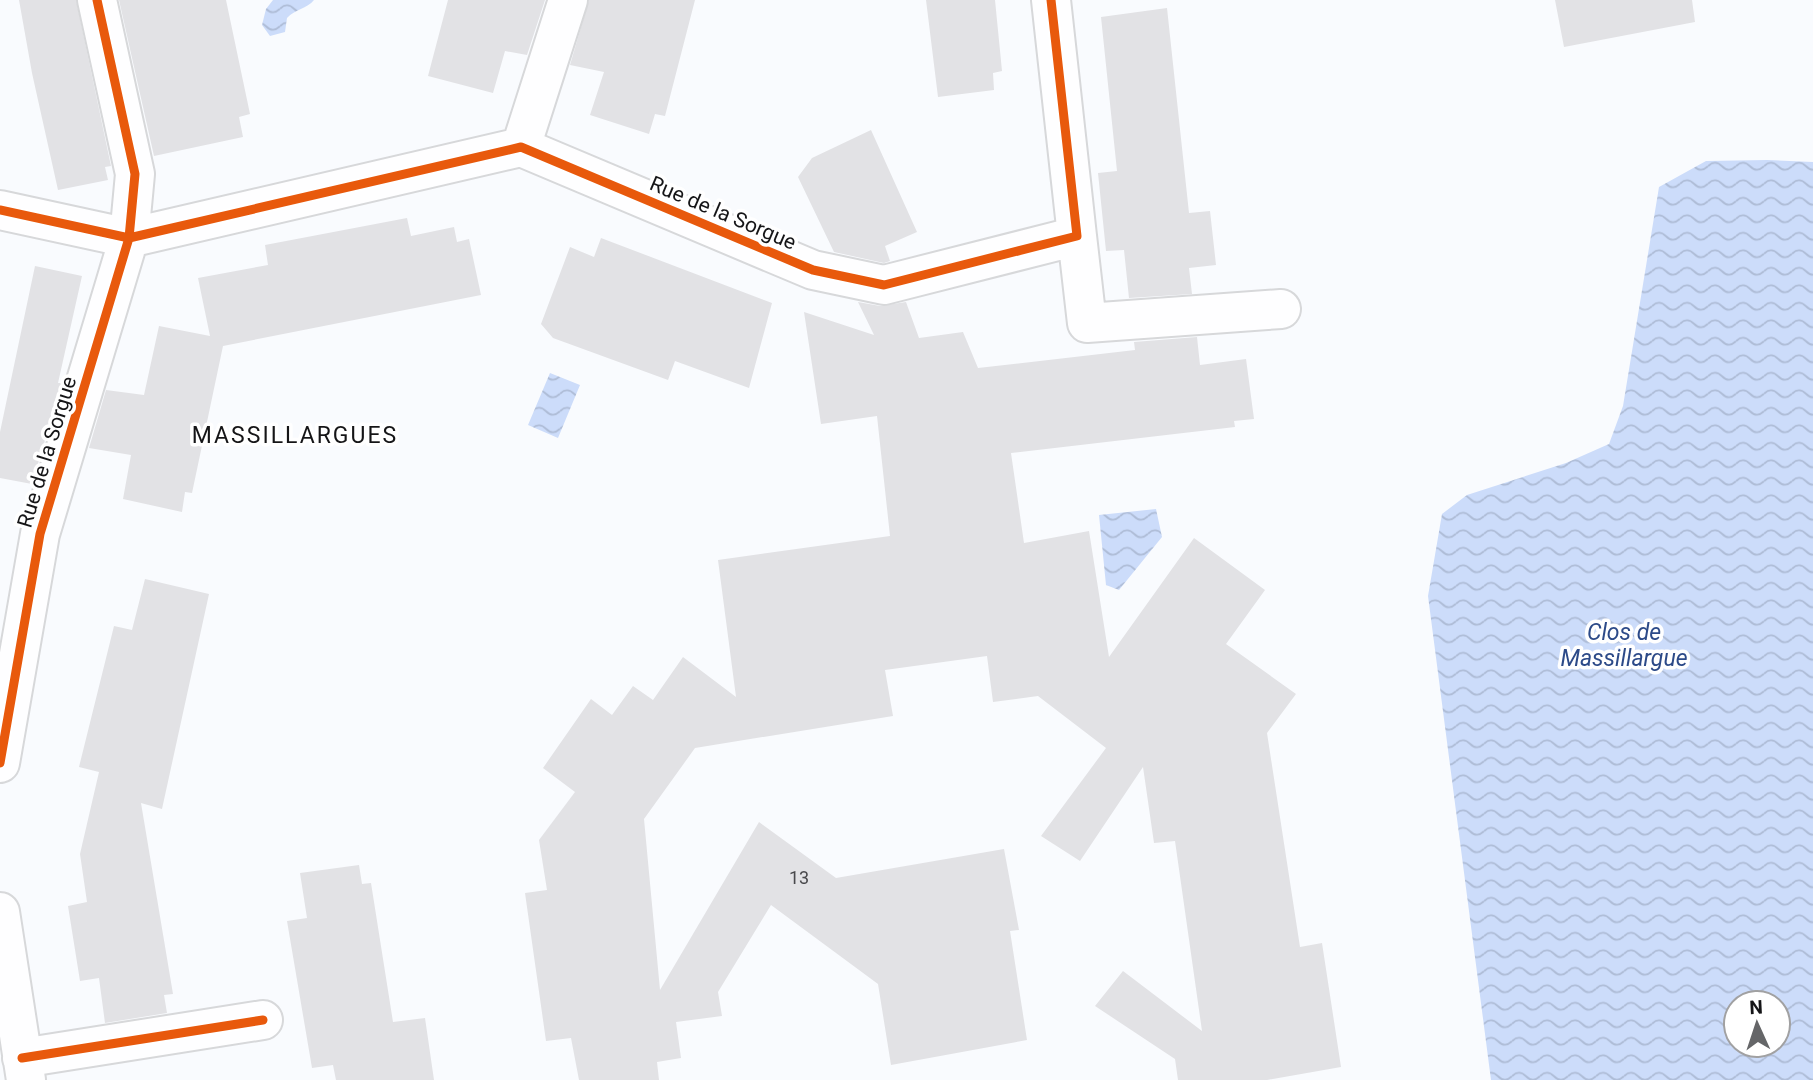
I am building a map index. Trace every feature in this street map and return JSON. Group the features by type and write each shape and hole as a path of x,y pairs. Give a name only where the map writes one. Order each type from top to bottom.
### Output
{"street":[{"name":"Rue de la Sorgue","path":"0,764 40,534 130,238 135,174 97,0"},
{"path":"0,210 130,238 521,147 568,0"},
{"path":"1051,0 1087,323 1282,309"},
{"name":"Rue de la Sorgue","path":"521,147 813,270 884,285 1077,236"},
{"path":"0,912 24,1069 263,1020"}],"water":[{"path":"273,0 314,0 287,18 285,32 270,36 262,25 266,9"},
{"name":"Clos de Massillargue","path":"1706,161 1813,162 1813,1080 1491,1080 1428,596 1442,514 1467,495 1566,463 1609,444 1623,406 1659,187"},
{"path":"550,373 580,385 558,438 528,425"},
{"path":"1156,509 1162,537 1119,590 1106,585 1099,515"}],"building":[{"path":"19,0 76,0 111,166 105,167 108,180 58,190"},
{"path":"119,0 226,0 250,114 239,117 243,137 154,156"},
{"path":"448,0 545,0 527,55 505,51 493,93 428,76"},
{"path":"589,0 695,0 665,116 655,114 649,134 590,115 604,72 570,65"},
{"path":"926,0 995,0 1002,71 993,73 994,90 938,97"},
{"path":"1555,0 1692,0 1695,22 1564,47"},
{"path":"1167,8 1189,213 1210,211 1216,265 1189,268 1192,294 1129,298 1124,250 1106,251 1098,173 1117,171 1101,17"},
{"path":"871,130 917,232 885,246 890,261 884,263 834,252 798,177 812,158"},
{"path":"407,218 411,236 454,227 457,242 469,239 481,295 223,346 192,493 185,492 182,512 123,499 131,455 89,448 106,390 144,395 159,326 210,336 198,278 268,265 265,245"},
{"path":"601,238 772,303 749,388 675,361 668,380 553,338 541,324 570,247 594,257"},
{"path":"35,266 82,276 58,383 62,383 32,484 0,478 0,432"},
{"path":"858,302 880,306 906,302 919,338 963,332 978,368 1135,350 1134,342 1197,337 1200,365 1246,359 1254,419 1234,421 1235,427 1011,453 1024,543 1089,531 1109,657 1194,538 1265,590 1226,644 1296,694 1267,733 1300,947 1322,943 1341,1067 1267,1080 1178,1080 1175,1059 1095,1006 1123,971 1202,1031 1175,841 1154,843 1143,767 1080,861 1041,836 1106,748 1038,696 993,702 987,656 885,670 893,716 695,748 644,819 660,990 759,822 836,878 1004,849 1019,930 1010,931 1027,1040 891,1065 878,984 771,905 718,992 722,1016 676,1022 681,1058 657,1062 659,1080 579,1080 571,1038 546,1041 525,893 547,890 539,840 575,792 543,768 591,699 612,715 633,686 653,700 683,657 736,697 718,560 890,536 877,416 821,424 804,312 874,335"},
{"path":"145,579 209,594 162,809 141,803 173,994 164,995 167,1013 105,1023 99,978 80,981 68,906 87,902 80,854 99,772 79,767 114,626 132,630"},
{"path":"359,865 362,884 371,883 393,1022 425,1018 434,1080 336,1080 333,1065 312,1068 287,921 307,918 300,873"}],"cycle path":[{"path":"0,763 40,534 129,238 135,174 97,0"},
{"path":"0,210 129,238 521,147 813,270 884,285 1077,236 1051,0"},
{"path":"22,1058 263,1020"}],"district":[{"name":"MASSILLARGUES","path":"295,435"}]}
